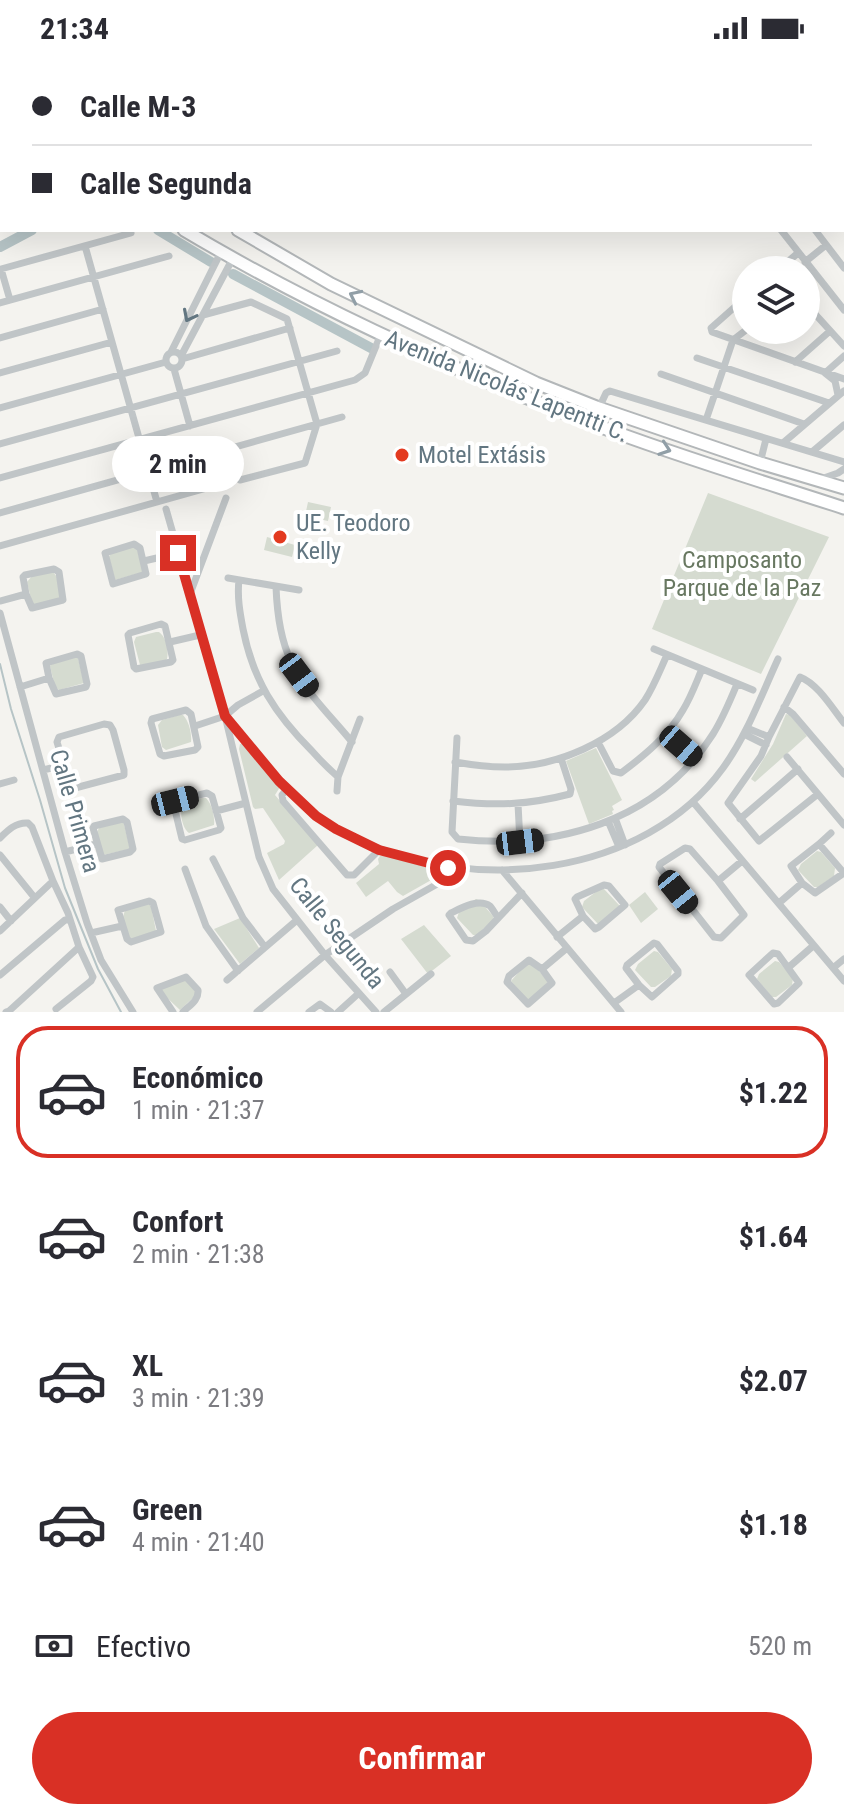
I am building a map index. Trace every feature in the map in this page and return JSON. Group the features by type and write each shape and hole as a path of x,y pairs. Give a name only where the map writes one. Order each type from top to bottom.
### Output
{"highway":[{"name":"Avenida Nicolás Lapentti C.","path":"187,232 309,300 507,390 598,426 844,508"},
{"name":"Avenida Nicolás Lapentti C.","path":"244,232 331,284 507,370 599,408 844,488"}],"street":[{"path":"782,232 800,256"},
{"path":"816,232 844,268"},
{"path":"10,300 1,269 131,233"},
{"path":"812,256 826,245"},
{"path":"85,246 157,502"},
{"path":"190,426 174,369 166,362 167,355 221,252"},
{"path":"794,256 798,253"},
{"path":"0,303 169,256"},
{"path":"174,369 180,366 233,258"},
{"path":"820,280 844,310"},
{"path":"203,315 251,302 287,319 317,424 305,463 240,480"},
{"path":"0,338 103,309"},
{"path":"732,309 711,328 712,332 732,340"},
{"path":"820,320 844,346"},
{"path":"182,358 290,328"},
{"path":"795,362 830,331"},
{"path":"0,478 361,378 381,334"},
{"path":"0,373 112,342"},
{"path":"706,420 732,343"},
{"path":"744,344 844,379"},
{"path":"0,444 337,351"},
{"path":"171,352 182,358"},
{"path":"825,373 844,356"},
{"path":"697,358 829,403"},
{"path":"0,408 166,362"},
{"path":"783,443 841,393 835,381 825,373"},
{"path":"661,374 804,424"},
{"path":"599,408 610,391 844,462"},
{"path":"0,513 342,417"},
{"path":"812,452 844,425"},
{"path":"760,463 766,439"},
{"path":"0,546 214,486 206,455"},
{"path":"817,480 827,479 844,469"},
{"path":"189,596 226,498"},
{"name":"Calle Segunda","path":"166,509 225,716 259,857 273,889 325,955 376,1012"},
{"path":"134,544 140,548 144,561 145,576 113,584 105,553 134,544"},
{"path":"144,561 178,553"},
{"path":"54,569 59,572 61,602 32,608 26,594 25,575 54,569"},
{"path":"228,578 299,590"},
{"path":"239,580 240,616 248,656 263,691 302,741 338,777"},
{"path":"276,587 281,629 291,661 325,711 352,742"},
{"path":"0,601 26,594"},
{"name":"Calle Primera","path":"0,613 65,852 91,933 101,960 133,1012"},
{"path":"161,624 165,626 170,642 171,662 139,669 134,667 128,637 130,633 161,624"},
{"path":"170,642 200,635"},
{"path":"654,649 753,690"},
{"path":"77,654 81,656 86,687 56,694 49,678 45,665 48,661 77,654"},
{"path":"455,762 483,767 529,765 561,758 598,742 624,723 643,702 667,655"},
{"path":"225,716 287,789 316,816 379,850 435,865 464,869 548,866 585,859 622,846 664,824 693,802 723,769 746,731 778,659"},
{"path":"598,742 613,771 621,773 667,734 683,710 702,669"},
{"path":"818,794 760,841 756,840 728,803 761,756 798,678 802,677 817,691 844,723"},
{"path":"20,687 49,678"},
{"path":"457,738 452,832 458,839 520,842 555,837 612,820 652,797 676,777 712,736 737,684"},
{"path":"195,726 225,716 263,691"},
{"path":"784,707 844,774"},
{"path":"186,710 195,726 198,744 195,750 164,756 160,754 152,719 186,710"},
{"path":"337,791 338,777 360,719"},
{"path":"110,725 124,775 71,788 64,765 57,742 59,737 110,725"},
{"path":"746,731 767,741"},
{"path":"667,734 695,758"},
{"path":"787,757 844,825"},
{"path":"453,801 518,804 570,794 561,758"},
{"path":"43,770 64,765"},
{"path":"740,819 798,769"},
{"path":"0,784 14,780"},
{"path":"287,789 281,798 347,875 354,875 379,850"},
{"path":"207,793 212,796 216,811 221,826 219,830 182,839 175,801 207,793"},
{"path":"693,802 844,981"},
{"path":"216,811 246,803"},
{"path":"518,804 520,842"},
{"path":"305,827 316,816"},
{"path":"123,819 127,822 133,846 130,852 102,859 96,844 94,826 123,819"},
{"path":"612,820 622,846"},
{"path":"0,838 23,822 32,827 93,977 56,1009"},
{"path":"819,844 844,873 817,893 812,893 791,869 791,864 831,833"},
{"path":"65,852 96,844"},
{"path":"688,848 718,881 744,915 721,938 714,937 659,867 688,848"},
{"path":"0,855 34,897"},
{"path":"213,859 243,918 265,947"},
{"path":"718,881 742,861"},
{"path":"185,869 206,926 238,971"},
{"path":"257,1012 325,955 393,909 464,869"},
{"path":"502,870 621,1012"},
{"path":"0,931 53,881"},
{"path":"779,903 802,883"},
{"path":"604,885 609,886 624,902 624,908 595,929 583,916 575,899 604,885"},
{"path":"498,918 485,904 465,906 449,915 469,942 473,941 486,931 522,893"},
{"path":"149,901 153,903 161,932 131,942 122,926 118,912 120,908 149,901"},
{"path":"0,907 11,921"},
{"path":"557,937 583,916"},
{"path":"0,975 65,920 69,920"},
{"path":"227,980 297,920"},
{"path":"91,933 122,926"},
{"path":"651,944 657,944 678,971 677,976 652,997 639,985 626,968 627,965 651,944"},
{"path":"789,967 813,946"},
{"path":"3,1012 9,1011 79,947"},
{"path":"542,969 567,948"},
{"path":"773,953 778,954 789,967 798,985 778,1003 772,1002 749,975 773,953"},
{"path":"833,968 844,959"},
{"path":"529,960 542,969 551,980 551,985 528,1004 507,979 529,960"},
{"path":"390,972 406,994"},
{"path":"384,1012 431,974"},
{"path":"168,1010 157,988 186,977 198,994 183,1012"},
{"path":"614,1003 639,985"},
{"path":"338,1012 359,993"},
{"path":"309,1012 320,1004 331,1012"}],"green space":[{"name":"Camposanto Parque de la Paz","path":"708,493 829,537 761,674 652,629"},
{"path":"308,502 331,507 328,521 305,516"},
{"path":"267,537 295,545 292,557 264,550"},
{"path":"134,547 143,572 115,580 109,557 111,553"},
{"path":"53,572 62,597 38,607 32,603 27,582 32,576"},
{"path":"156,632 165,640 167,659 140,665 134,642 136,637"},
{"path":"72,656 78,658 84,683 59,690 55,687 50,666 53,661"},
{"path":"786,714 807,736 755,782 751,779 773,744"},
{"path":"179,715 187,721 191,742 166,750 162,747 158,725 162,720"},
{"path":"240,744 280,787 275,795 318,845 279,880 267,853 285,841 263,808 253,807"},
{"path":"596,748 622,800 612,806 613,814 589,824 566,761"},
{"path":"202,798 210,804 214,825 189,833 182,820 183,804"},
{"path":"122,822 130,849 103,855 97,832 99,828"},
{"path":"817,851 835,868 834,876 814,887 798,870"},
{"path":"384,855 433,869 436,876 403,896 388,881 366,897 356,883 379,864 378,859"},
{"path":"601,888 619,908 598,924 582,907 584,901"},
{"path":"645,892 658,909 641,923 629,905"},
{"path":"476,899 494,919 477,935 473,935 457,918 459,912"},
{"path":"148,904 156,931 134,939 129,937 123,917 125,910"},
{"path":"240,918 259,948 240,964 214,929"},
{"path":"424,925 451,956 428,974 401,939"},
{"path":"654,951 672,969 671,976 651,987 635,970"},
{"path":"775,961 793,978 792,985 772,997 757,979"},
{"path":"526,964 533,964 547,980 531,999 526,999 511,981"},
{"path":"186,978 196,995 180,1010 162,993 162,987"}],"waterway":[{"path":"0,247 28,232"},
{"path":"161,232 211,262"},
{"path":"233,274 371,348"},
{"path":"0,664 65,888 98,969 121,1012"}],"place":[{"name":"Motel Extásis","path":"402,455"},
{"name":"UE. Teodoro Kelly","path":"280,537"}],"route":[{"path":"178,553 225,716 279,781 316,816 336,829 379,850 448,868"}]}
